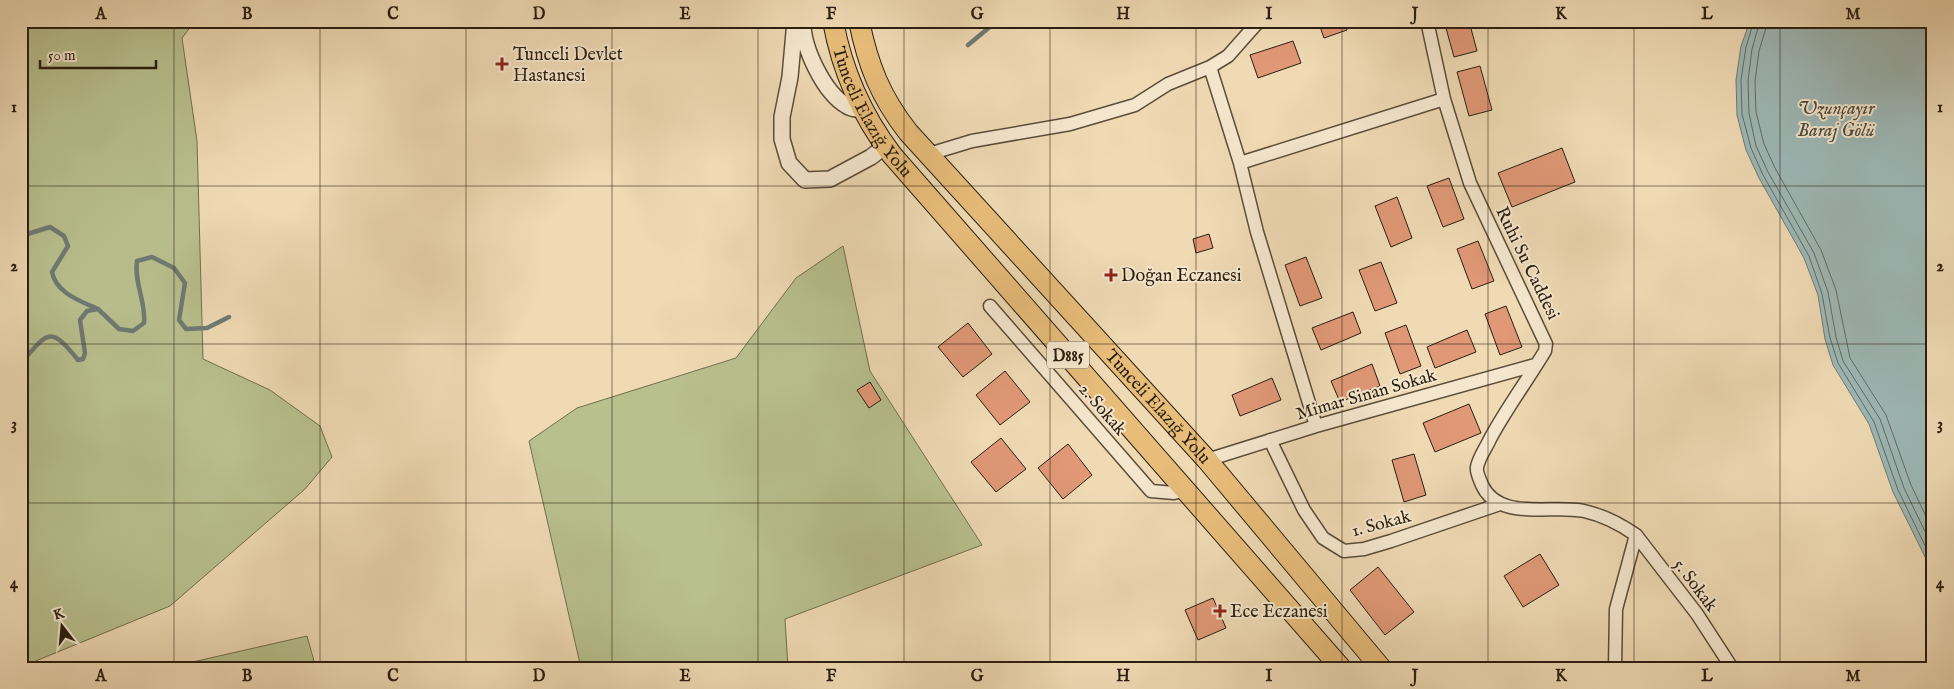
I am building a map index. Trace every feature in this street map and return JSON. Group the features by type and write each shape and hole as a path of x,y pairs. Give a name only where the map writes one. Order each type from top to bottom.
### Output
{"main road":[{"name":"Tunceli Elazığ Yolu","path":"833,21 839,51 848,80 862,110 886,146 1341,668"},
{"name":"Tunceli Elazığ Yolu","path":"859,21 874,79 891,110 1207,460 1381,668"}],"street":[{"path":"795,21 790,77 782,117 782,139 790,163 804,180 830,179 871,157 886,146"},
{"path":"803,21 809,57 833,94 848,107 862,110"},
{"path":"929,154 972,141 1070,124 1134,105 1168,84 1210,67 1228,56 1258,21"},
{"name":"Ruhi Su Caddesi","path":"1427,21 1444,99 1470,183 1545,338 1545,351 1497,426 1477,468 1483,488 1500,504"},
{"path":"1210,67 1240,163 1257,232 1316,426"},
{"path":"1240,163 1444,99"},
{"name":"2. Sokak","path":"990,306 1151,491 1174,493 1187,490"},
{"name":"Mimar Sinan Sokak","path":"1207,460 1316,426 1535,365"},
{"name":"1. Sokak","path":"1270,440 1304,510 1323,538 1344,551 1364,549 1391,541 1500,504"},
{"path":"1500,504 1508,508 1564,508 1584,511 1630,531 1616,609 1616,668"},
{"name":"5. Sokak","path":"1630,531 1697,614 1732,668"}],"green space":[{"path":"21,21 195,21 182,38 197,141 203,359 270,390 320,426 332,457 305,489 170,606 21,667"},
{"path":"843,246 870,371 982,545 785,619 788,668 581,668 529,441 577,408 736,358 796,278"},
{"path":"307,636 316,668 166,668"}],"water":[{"name":"Uzunçayır Baraj Gölü","path":"1750,21 1933,21 1933,573 1893,492 1869,424 1833,365 1825,339 1818,295 1804,258 1759,178 1746,150 1737,115 1736,80 1741,46"}],"building":[{"path":"1318,21 1344,21 1347,30 1324,38"},
{"path":"1444,21 1469,21 1477,51 1454,57"},
{"path":"1293,41 1301,63 1258,78 1250,55"},
{"path":"1480,66 1492,110 1469,116 1457,72"},
{"path":"1562,148 1575,182 1512,207 1498,173"},
{"path":"1449,178 1464,219 1443,227 1427,186"},
{"path":"1397,197 1412,238 1391,247 1375,206"},
{"path":"1209,234 1213,248 1196,253 1193,239"},
{"path":"1478,241 1494,281 1472,289 1457,249"},
{"path":"1306,257 1322,298 1300,306 1285,265"},
{"path":"1381,262 1397,303 1375,311 1359,270"},
{"path":"1506,306 1522,347 1500,355 1485,314"},
{"path":"1353,312 1361,333 1321,350 1312,328"},
{"path":"968,323 992,354 963,377 938,347"},
{"path":"1406,325 1421,366 1400,374 1385,333"},
{"path":"1467,330 1476,352 1435,368 1427,347"},
{"path":"1372,364 1380,386 1340,402 1331,381"},
{"path":"1005,371 1030,402 1000,425 976,395"},
{"path":"1272,378 1281,400 1240,416 1232,395"},
{"path":"870,382 881,400 869,408 857,390"},
{"path":"1469,404 1481,433 1435,452 1423,423"},
{"path":"1001,438 1026,469 996,492 971,462"},
{"path":"1068,444 1092,475 1063,499 1038,468"},
{"path":"1414,454 1426,495 1404,502 1392,460"},
{"path":"1540,554 1559,585 1523,607 1504,576"},
{"path":"1378,567 1414,612 1385,635 1350,590"},
{"path":"1213,598 1226,628 1198,640 1185,610"}],"waterway":[{"path":"968,45 997,21"},
{"path":"21,236 50,227 64,236 68,246 52,272 54,279 64,291 98,309"},
{"path":"21,363 37,345 49,337 55,337 61,341 78,360 83,359 85,353 80,320 87,311 98,309 119,329 133,331 144,323 137,277 137,261 152,257 174,268 185,283 179,320 186,329 207,328 229,317"}],"place":[{"name":"Tunceli Devlet Hastanesi","path":"502,64"},
{"name":"Doğan Eczanesi","path":"1111,275"},
{"name":"Ece Eczanesi","path":"1220,611"}]}
